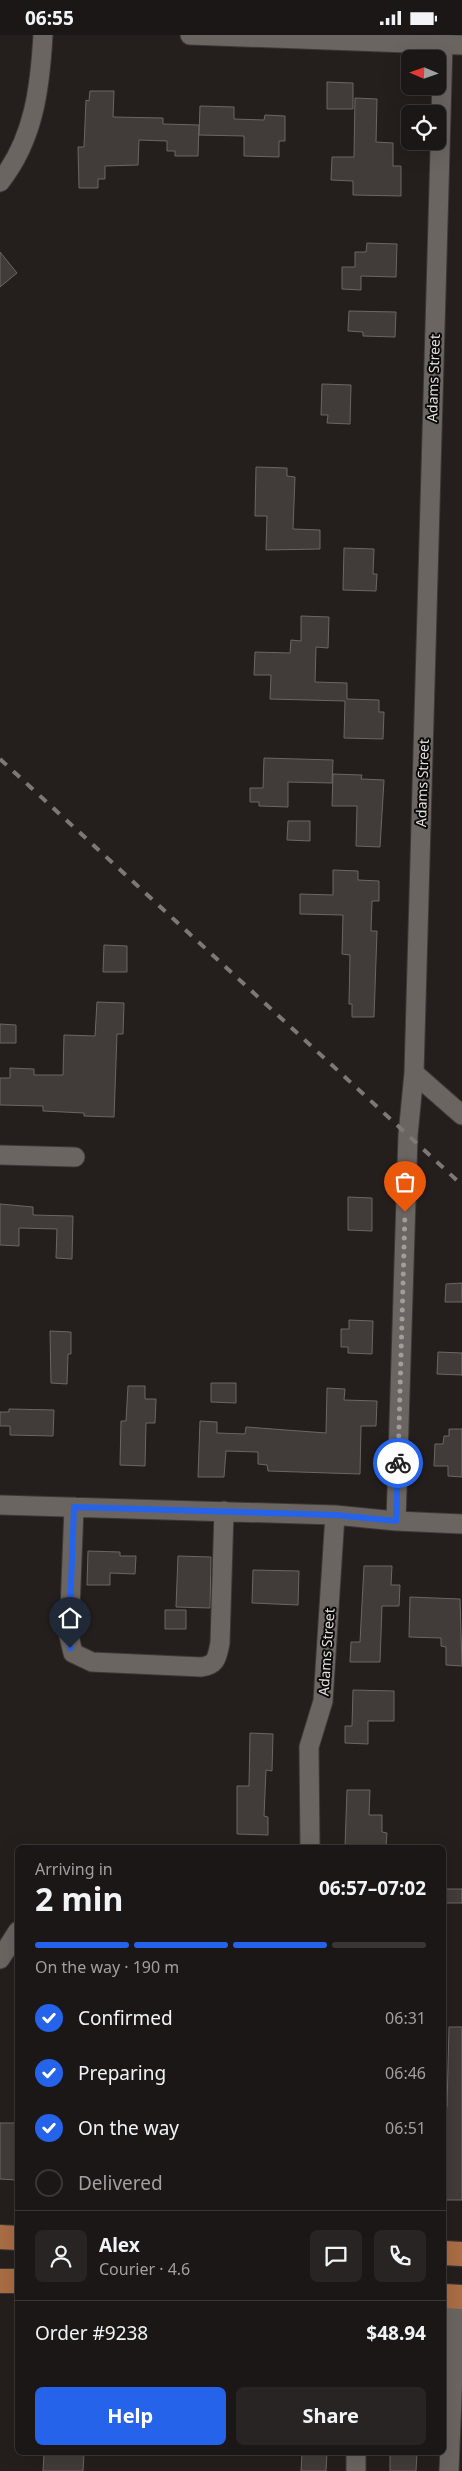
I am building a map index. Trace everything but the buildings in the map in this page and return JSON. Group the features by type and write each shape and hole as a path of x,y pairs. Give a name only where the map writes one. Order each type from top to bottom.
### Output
{"main road":[{"path":"0,2237 15,2238"},
{"path":"446,2253 462,2254"},
{"path":"0,2281 15,2281"}],"street":[{"path":"0,182 24,142 34,115 41,82 43,35"},
{"path":"190,35 462,45"},
{"name":"Adams Street","path":"396,1521 408,1135 414,1073 443,44"},
{"path":"414,1073 462,1115"},
{"path":"0,1155 75,1157"},
{"path":"0,1505 336,1515 396,1521 462,1524"},
{"path":"74,1507 69,1636 73,1653 92,1662 201,1667 211,1666 216,1660 220,1643 224,1511"},
{"name":"Adams Street","path":"310,1845 309,1747 323,1701 336,1515"},
{"path":"0,1959 15,1936"},
{"path":"449,2471 448,2418 454,2297"},
{"path":"356,2455 356,2471"}],"railway":[{"path":"0,759 462,1185"}],"way so far":[{"path":"398,1463 405,1212"}],"route":[{"path":"70,1648 74,1507 336,1515 396,1521 398,1463"}]}
